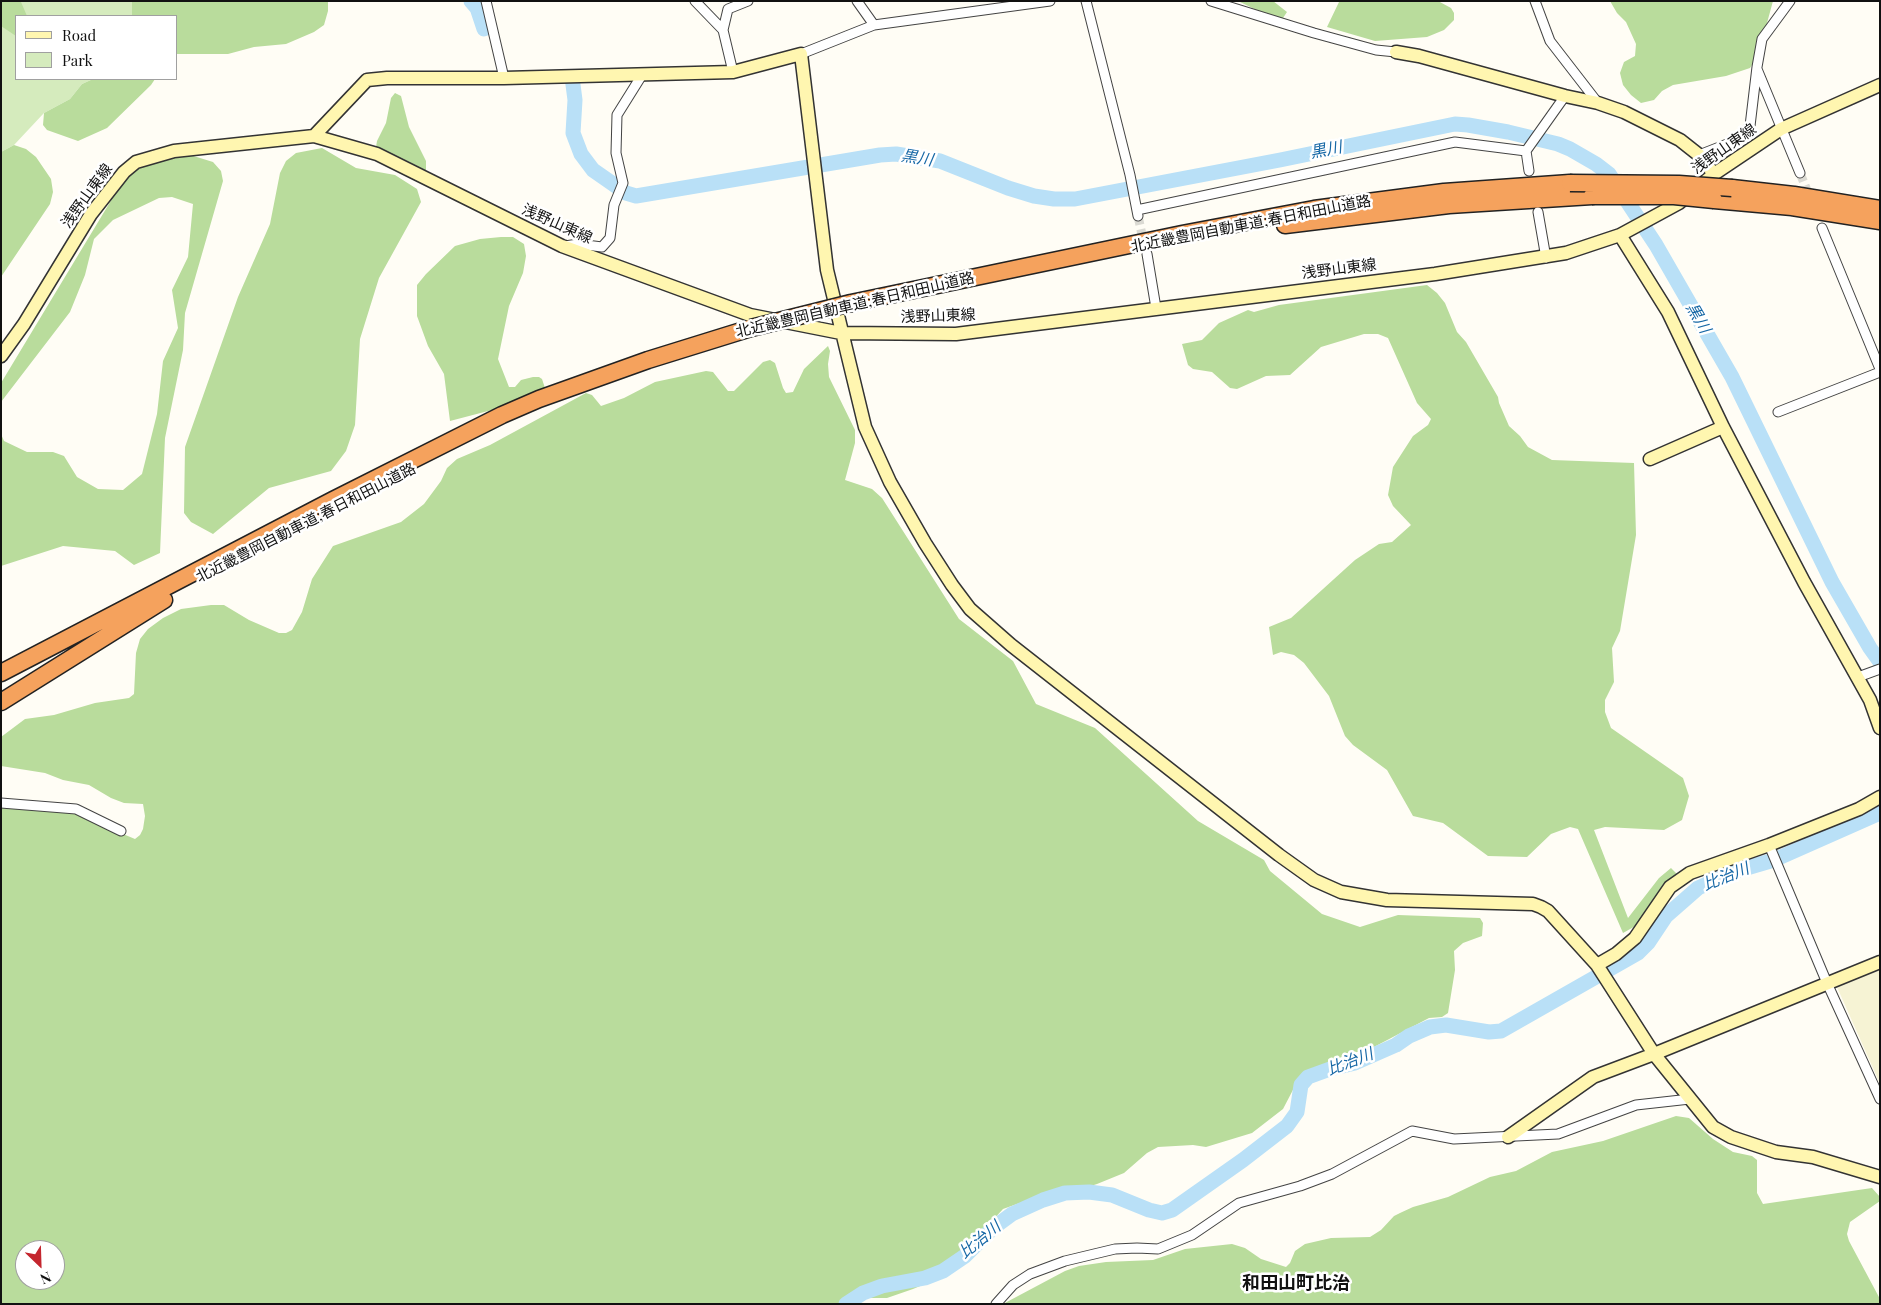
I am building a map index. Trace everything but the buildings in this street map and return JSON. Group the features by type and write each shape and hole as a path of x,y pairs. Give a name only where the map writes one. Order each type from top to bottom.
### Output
{"highway":[{"name":"北近畿豊岡自動車道;春日和田山道路","path":"1,673 333,500 502,415 687,347 751,328 851,303 1314,209 1444,192 1570,183 1679,184 1792,207 1880,221"},
{"name":"北近畿豊岡自動車道;春日和田山道路","path":"1100,253 1318,220 1502,200 1592,196 1674,196 1714,200 1732,194 1794,195 1880,209"},
{"path":"1732,194 1880,231"},
{"path":"1794,195 1880,205"},
{"name":"北近畿豊岡自動車道;春日和田山道路","path":"1,680 336,506 614,373"},
{"path":"1,702 206,573"}],"street":[{"path":"486,1 504,78"},
{"path":"695,1 723,30"},
{"path":"733,72 723,30 728,9 748,1"},
{"path":"857,1 874,25"},
{"path":"314,136 367,80 387,78 504,78 733,72 801,54 874,25 1024,3 1050,1"},
{"path":"1086,1 1138,213 1456,142 1526,151"},
{"path":"1211,1 1376,50 1420,56 1565,96 1598,103 1653,125 1680,140 1699,155 1714,174"},
{"path":"1535,1 1550,41 1598,103"},
{"path":"1699,155 1740,137 1750,126 1762,39 1790,1"},
{"path":"801,54 827,270 865,427 890,482 952,585 970,609 1012,645 1279,855 1314,880 1341,892 1387,900 1533,904 1548,911 1596,965 1654,1054 1713,1127 1731,1137 1776,1152 1813,1157 1880,1177"},
{"path":"1757,67 1800,173"},
{"path":"562,246 578,244 602,246 610,238 614,205 623,183 616,153 618,115 642,75"},
{"name":"浅野山東線","path":"1,356 24,324 91,214 130,165 149,156 174,151 314,136 377,154 562,246 750,315 841,333 956,334 1435,274 1546,258 1589,246 1634,227 1679,203 1714,174 1782,129 1880,85"},
{"path":"1529,171 1526,151 1565,96"},
{"path":"1538,212 1546,258"},
{"path":"1778,412 1880,370 1822,228"},
{"path":"1620,234 1668,312 1723,427 1804,582 1861,676 1880,728"},
{"path":"1147,254 1156,308"},
{"path":"1650,459 1723,427"},
{"path":"1861,676 1880,669"},
{"path":"1596,965 1616,954 1635,938 1670,887 1690,874 1858,809 1880,797"},
{"path":"1,803 76,809 121,831"},
{"path":"1769,845 1827,983 1880,1099"},
{"path":"1508,1137 1593,1077 1880,962"},
{"path":"996,1304 1013,1285 1030,1274 1065,1261 1115,1250 1136,1248 1158,1249 1192,1235 1239,1203 1300,1186 1332,1174 1412,1131 1454,1139 1558,1134 1636,1105 1690,1099"}],"shaded area":[{"path":"1880,970 1880,1084 1837,987"}],"green space":[{"path":"1,1 132,1 132,15 15,15 15,80 91,80 82,84 70,99 44,113 14,145 1,152"},
{"path":"1,1 21,2 27,15 15,15 15,35 1,26"},
{"path":"132,1 328,1 328,11 324,25 314,32 286,44 254,47 228,54 178,54 178,15 132,15"},
{"path":"1238,1 1273,1 1287,12 1283,18 1277,20"},
{"path":"1337,1 1438,1 1451,8 1454,13 1454,20 1444,30 1427,37 1375,41 1327,27 1339,2"},
{"path":"1610,1 1773,1 1758,56 1750,68 1726,76 1673,85 1662,91 1654,100 1641,103 1623,85 1620,73 1624,62 1635,56 1636,44 1626,22 1617,13"},
{"path":"91,80 154,80 107,128 78,141 47,130 43,125 44,113 70,99 82,84"},
{"path":"395,93 401,96 409,127 426,161 426,172 376,147 386,123 391,98"},
{"path":"14,145 26,149 36,157 51,179 53,192 50,204 1,277 1,152"},
{"path":"322,148 356,168 395,175 417,189 421,202 379,278 360,339 355,425 346,451 331,471 269,488 213,534 191,522 184,513 185,447 238,297 270,224 280,173 286,161 296,153"},
{"path":"174,153 187,154 213,162 221,171 223,181 185,313 183,350 165,438 160,553 134,565 115,551 63,546 1,566 1,434 4,441 27,452 53,452 64,456 77,477 98,489 123,490 142,474 157,414 163,361 178,328 172,290 188,257 193,204 172,197 159,198 113,220 94,239 85,275 70,312 1,402 1,383 127,174"},
{"path":"513,237 524,244 526,256 523,273 509,306 498,359 509,387 515,387 521,380 539,377 542,379 546,391 530,400 450,421 444,374 428,346 417,316 417,285 455,246 480,239"},
{"path":"1427,285 1445,303 1457,332 1466,342 1498,397 1509,426 1528,447 1552,460 1634,463 1636,535 1620,631 1612,648 1614,682 1605,700 1605,712 1611,728 1683,778 1689,796 1682,820 1664,830 1605,827 1594,830 1628,918 1659,878 1671,868 1677,874 1639,924 1623,933 1578,829 1570,827 1551,834 1527,857 1488,856 1443,823 1413,816 1387,770 1353,745 1345,736 1329,696 1304,663 1294,655 1281,652 1273,655 1269,627 1291,618 1355,560 1379,544 1392,542 1411,525 1393,506 1388,495 1393,467 1413,436 1428,425 1431,419 1417,403 1388,338 1378,334 1364,334 1321,347 1290,375 1266,376 1237,389 1230,388 1212,372 1193,369 1188,365 1182,344 1202,340 1219,323 1248,310 1254,312 1279,305"},
{"path":"828,346 830,351 829,377 855,430 855,443 845,480 872,489 882,498 959,619 1013,661 1036,704 1095,728 1198,821 1264,860 1270,871 1322,914 1360,927 1398,915 1480,918 1483,923 1482,936 1463,943 1454,951 1455,970 1448,1013 1442,1017 1429,1018 1374,1047 1344,1056 1309,1073 1295,1086 1283,1109 1252,1133 1206,1147 1193,1145 1158,1147 1147,1153 1124,1173 1097,1184 1078,1190 1072,1188 1059,1189 1003,1209 960,1256 932,1281 887,1298 867,1298 854,1304 1,1304 1,805 56,806 135,839 143,829 145,816 143,804 124,803 89,785 63,780 45,773 1,766 1,737 25,719 54,715 95,703 129,698 134,694 136,653 140,639 148,629 163,618 181,609 224,605 249,620 279,633 286,633 292,630 302,612 312,579 333,546 401,522 424,504 441,481 447,468 457,459 490,445 586,393 592,395 601,406 624,398 655,382 706,371 713,372 728,391 734,391 763,362 770,360 775,363 786,393 793,392 804,369"},
{"path":"1676,1116 1689,1118 1713,1139 1733,1152 1752,1156 1757,1160 1757,1193 1763,1204 1872,1188 1880,1197 1880,1201 1850,1222 1847,1234 1880,1299 1880,1304 1003,1304 1065,1271 1079,1266 1106,1262 1153,1260 1185,1249 1232,1244 1245,1248 1261,1259 1286,1267 1290,1263 1295,1251 1305,1244 1331,1238 1370,1237 1400,1213 1413,1207 1448,1197 1490,1177 1516,1171 1552,1152 1603,1141"}],"waterway":[{"name":"黒川","path":"471,1 477,8 484,29"},
{"name":"黒川","path":"572,77 575,100 573,133 581,154 593,170 626,193 636,196 880,155 896,154 940,161 1008,188 1034,196 1054,199 1075,199 1455,124 1508,132 1558,144 1570,149 1609,174 1656,245 1732,377 1832,582 1880,662"},
{"name":"比治川","path":"846,1304 863,1293 882,1286 925,1278 943,1271 965,1256 993,1228 1012,1214 1043,1200 1065,1193 1089,1192 1112,1195 1149,1210 1162,1213 1172,1210 1243,1160 1287,1126 1297,1112 1301,1085 1308,1077 1355,1063 1396,1045 1409,1036 1430,1027 1446,1025 1489,1032 1501,1031 1638,953 1648,943 1666,916 1698,888 1733,872 1774,860 1880,813"}],"tunnel":[{"path":"1800,173 1810,198"},
{"path":"1138,216 1144,244"}],"district":[{"name":"和田山町比治","path":"1296,1283"}]}
